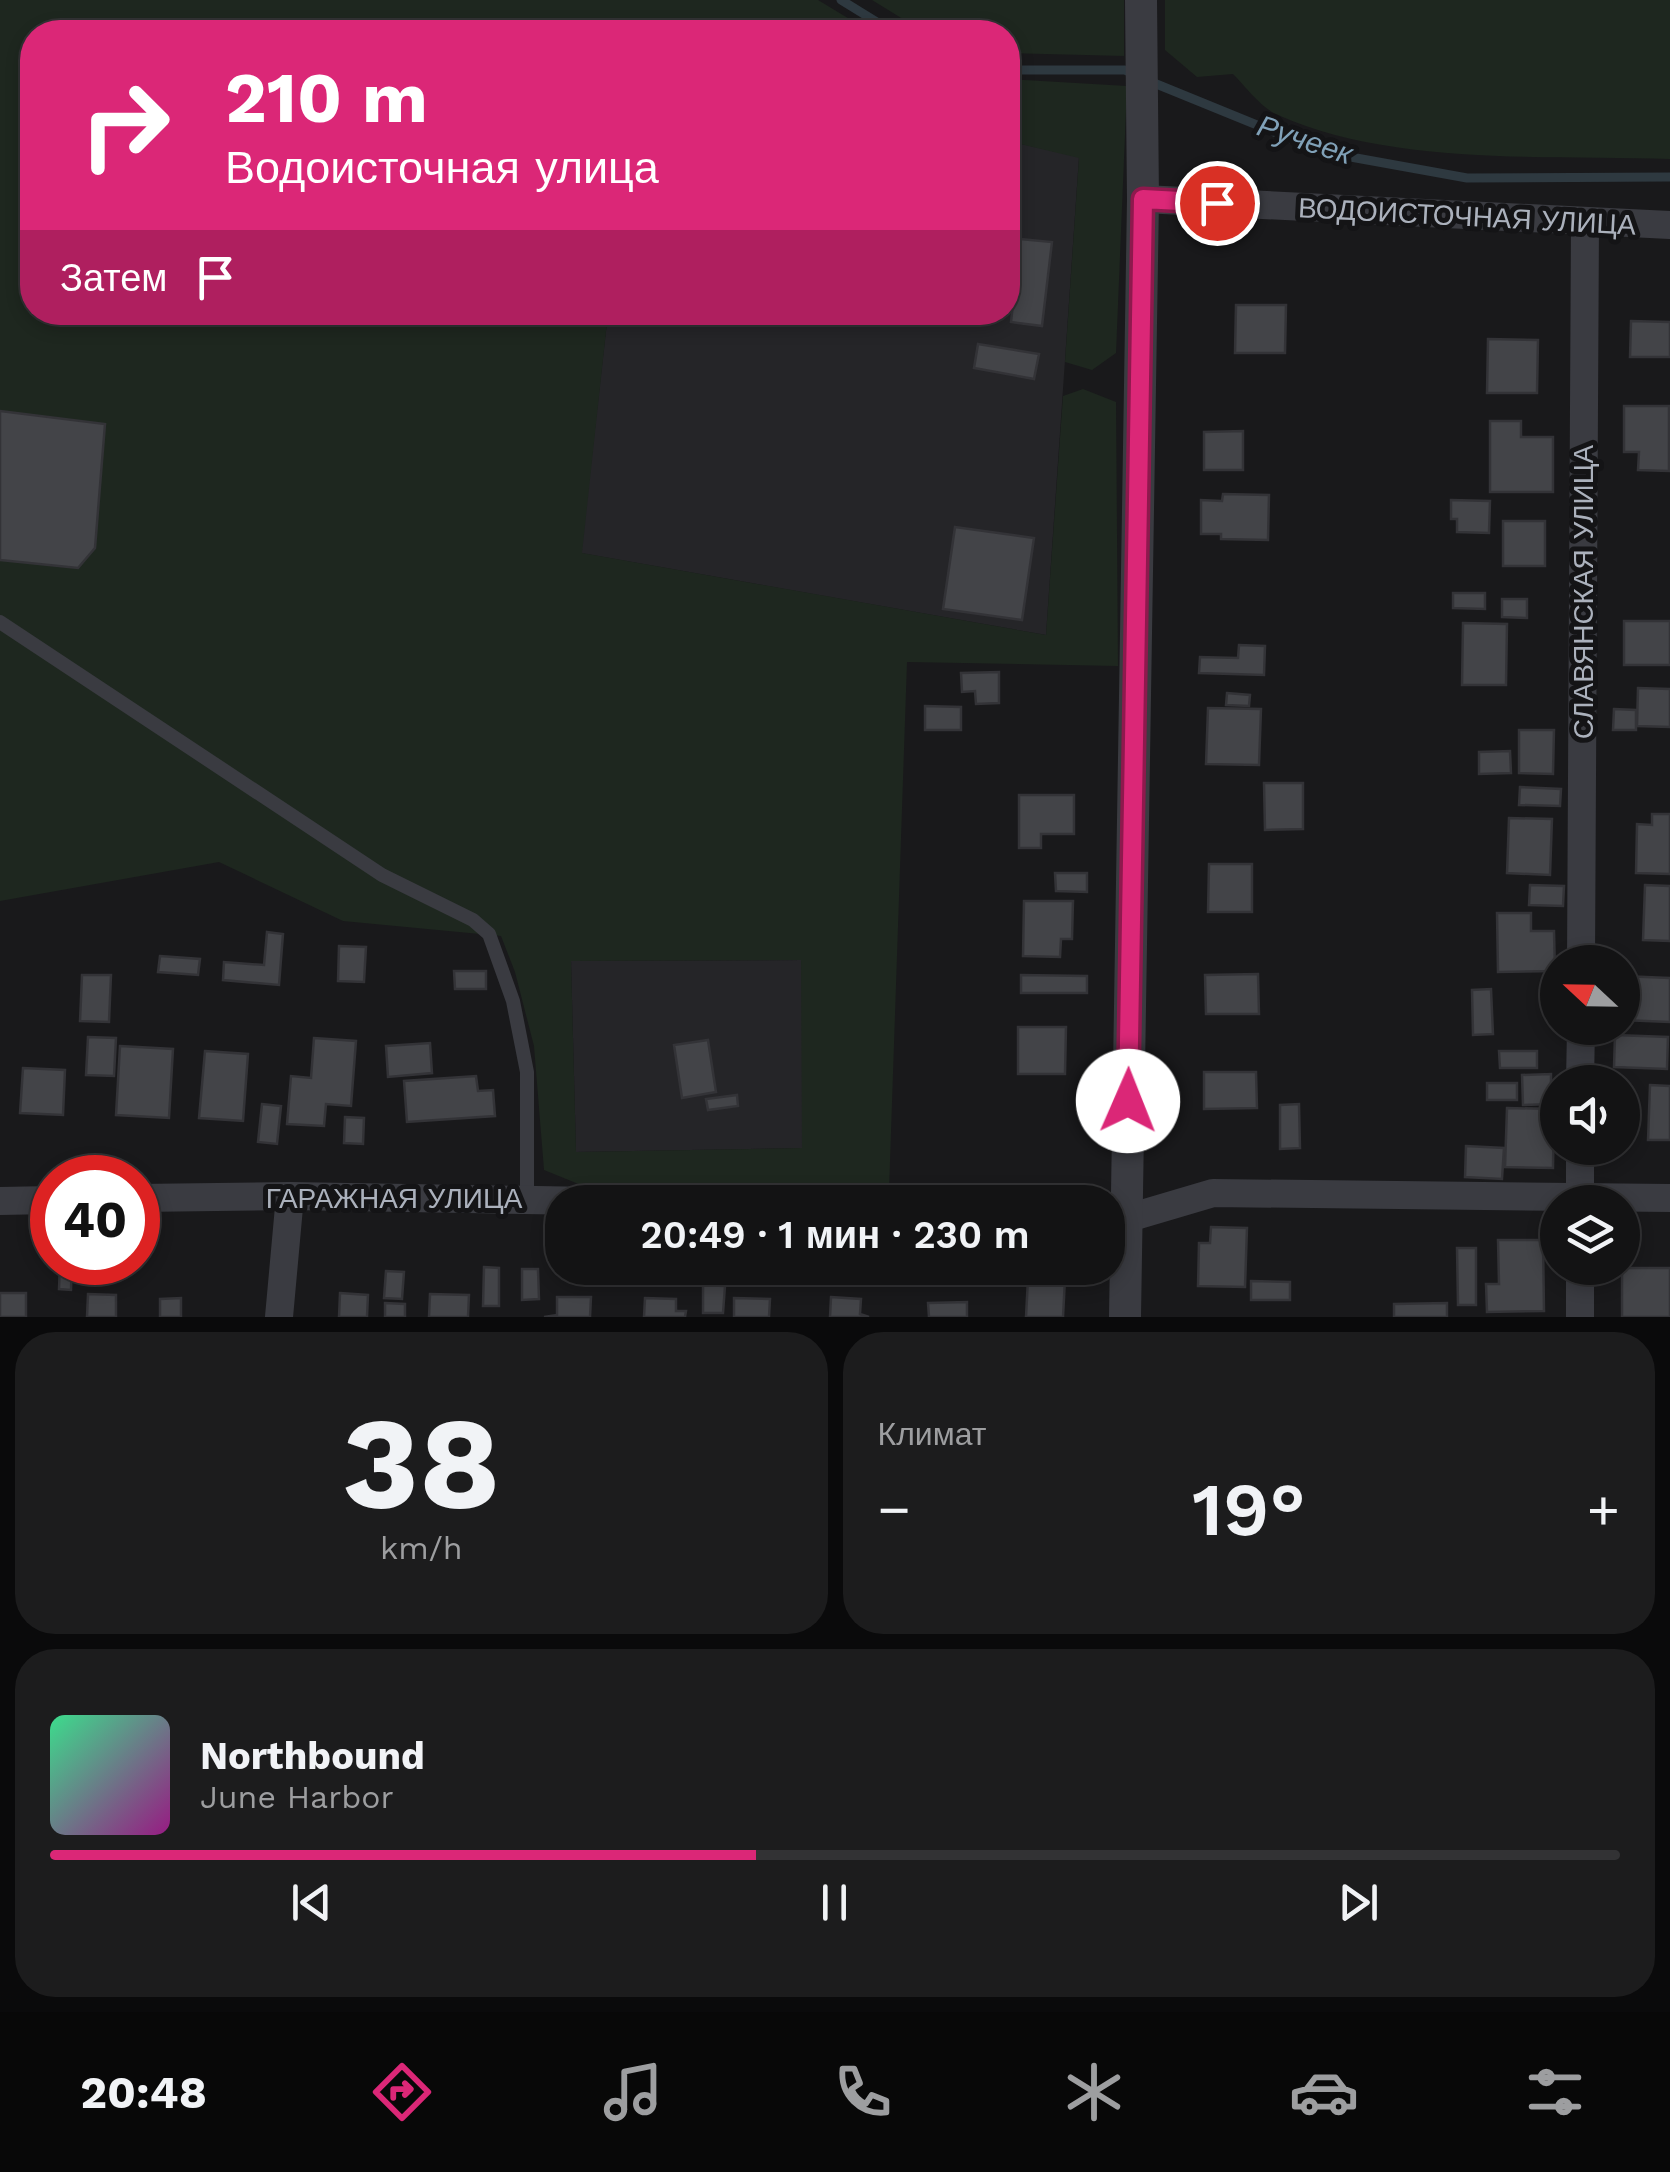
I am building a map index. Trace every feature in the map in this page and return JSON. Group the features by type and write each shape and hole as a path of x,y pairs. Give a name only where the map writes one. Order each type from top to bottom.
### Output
{"street":[{"path":"1117,1185 1143,199 1142,0"},
{"name":"ВОДОИСТОЧНАЯ УЛИЦА","path":"1143,199 1670,226"},
{"name":"СЛАВЯНСКАЯ УЛИЦА","path":"1581,945 1585,222"},
{"path":"1125,1216 1213,1192 1540,1199"},
{"path":"280,1317 290,1196"},
{"name":"ГАРАЖНАЯ УЛИЦА","path":"160,1198 545,1199"},
{"path":"1640,1199 1670,1198"},
{"path":"0,1201 30,1200"},
{"path":"1122,1285 1125,1317"},
{"path":"1580,1285 1580,1317"}],"lane":[{"path":"0,622 382,874 473,920 489,934 513,1001 526,1072 528,1198"}],"shaded area":[{"path":"0,0 818,0 851,20 20,20 20,325 607,325 582,553 1046,635 1063,396 1083,389 1116,402 1118,666 907,662 889,1185 581,1185 544,1170 534,1046 515,972 501,936 343,921 219,862 0,901 0,560 78,568 95,548 105,424 0,411","holes":["801,960 802,1148 576,1152 571,961"]},
{"path":"872,0 1124,0 1124,56 1020,53 1020,20 904,20"},
{"path":"1165,0 1670,0 1670,159 1471,155 1370,143 1323,131 1272,112 1233,74 1197,77 1165,50"},
{"path":"1020,80 1127,86 1116,353 1092,370 1065,362 1079,158 1020,144"},
{"path":"1020,144 1079,157 1046,635 581,553 607,325 1020,325"},
{"path":"802,960 802,1148 576,1152 571,961"}],"building":[{"path":"1020,239 1052,242 1042,326 1020,323"},
{"path":"1236,305 1286,305 1285,353 1235,353"},
{"path":"1631,321 1670,322 1670,357 1630,357"},
{"path":"1488,339 1538,340 1537,393 1487,393"},
{"path":"978,344 1039,354 1034,379 974,368"},
{"path":"1624,406 1669,406 1669,471 1638,470 1639,452 1624,452"},
{"path":"0,411 105,424 95,548 78,568 0,560"},
{"path":"1490,421 1521,421 1521,437 1553,437 1553,492 1490,492"},
{"path":"1243,431 1243,470 1204,470 1204,432"},
{"path":"1223,494 1269,495 1268,540 1221,539 1221,534 1201,534 1201,500 1222,501"},
{"path":"1451,500 1490,501 1489,533 1457,532 1457,519 1451,519"},
{"path":"1503,521 1545,521 1545,566 1503,566"},
{"path":"955,527 1034,538 1022,620 943,609"},
{"path":"1453,593 1485,593 1485,609 1453,608"},
{"path":"1502,599 1527,599 1527,618 1502,617"},
{"path":"1624,621 1670,621 1670,665 1624,665"},
{"path":"1463,623 1507,624 1506,685 1462,685"},
{"path":"1239,645 1265,646 1264,675 1199,673 1200,657 1238,658"},
{"path":"999,672 999,703 976,704 975,691 962,692 961,673"},
{"path":"1638,688 1670,689 1670,727 1637,726"},
{"path":"1227,693 1250,695 1249,706 1226,705"},
{"path":"925,706 961,707 961,730 925,730"},
{"path":"1208,708 1261,709 1259,765 1206,764"},
{"path":"1614,709 1636,710 1636,730 1613,730"},
{"path":"1519,730 1554,730 1553,774 1519,773"},
{"path":"1510,751 1511,773 1479,774 1479,752"},
{"path":"1264,783 1303,783 1303,829 1265,830"},
{"path":"1520,787 1561,789 1560,806 1519,805"},
{"path":"1019,795 1074,795 1074,834 1041,834 1041,848 1019,848"},
{"path":"1652,814 1670,814 1670,874 1636,873 1637,824 1652,825"},
{"path":"1509,818 1552,819 1550,875 1507,873"},
{"path":"1209,864 1252,864 1252,912 1208,912"},
{"path":"1055,873 1087,873 1087,892 1056,891"},
{"path":"1530,885 1564,886 1563,906 1529,905"},
{"path":"1645,885 1670,886 1670,941 1643,940"},
{"path":"1024,901 1073,901 1072,939 1061,939 1060,957 1023,956"},
{"path":"1497,913 1531,913 1531,931 1554,931 1554,945 1540,945 1540,971 1498,972"},
{"path":"267,932 283,934 279,985 223,980 224,962 264,965"},
{"path":"339,946 366,947 364,982 338,981"},
{"path":"160,956 200,959 198,975 158,972"},
{"path":"454,971 486,971 486,989 455,989"},
{"path":"1258,974 1259,1014 1206,1014 1205,975"},
{"path":"82,975 111,975 109,1022 80,1021"},
{"path":"1021,975 1087,976 1087,993 1021,993"},
{"path":"1640,977 1670,978 1670,1022 1640,1021"},
{"path":"1491,989 1493,1034 1473,1035 1472,990"},
{"path":"1018,1027 1066,1027 1065,1074 1018,1074"},
{"path":"1640,1036 1668,1037 1667,1069 1614,1065 1615,1045 1640,1045"},
{"path":"88,1037 116,1038 114,1076 86,1075"},
{"path":"314,1038 356,1041 351,1106 326,1104 324,1126 287,1124 291,1076 311,1078"},
{"path":"708,1040 716,1092 682,1098 674,1045"},
{"path":"430,1043 432,1073 388,1077 386,1046"},
{"path":"120,1046 173,1049 169,1118 116,1115"},
{"path":"205,1051 248,1054 243,1121 199,1118"},
{"path":"1499,1051 1537,1051 1537,1068 1500,1068"},
{"path":"23,1068 65,1070 63,1115 20,1113"},
{"path":"1204,1072 1256,1072 1257,1108 1204,1109"},
{"path":"1540,1074 1540,1104 1523,1105 1522,1075"},
{"path":"476,1076 478,1091 493,1090 495,1116 407,1122 404,1081"},
{"path":"1487,1083 1517,1083 1517,1100 1487,1100"},
{"path":"1650,1085 1670,1086 1670,1140 1648,1140"},
{"path":"737,1095 738,1106 708,1110 706,1099"},
{"path":"262,1104 281,1106 277,1144 258,1142"},
{"path":"1299,1104 1300,1148 1280,1149 1280,1105"},
{"path":"1507,1108 1540,1109 1540,1165 1553,1168 1505,1167"},
{"path":"345,1117 364,1118 363,1144 344,1143"},
{"path":"1466,1146 1504,1148 1502,1179 1465,1177"},
{"path":"1211,1227 1247,1228 1245,1287 1198,1286 1199,1243 1210,1243"},
{"path":"1498,1240 1540,1240 1544,1311 1487,1312 1486,1284 1499,1284"},
{"path":"1457,1248 1476,1248 1476,1305 1458,1305"},
{"path":"484,1267 499,1268 499,1306 483,1306"},
{"path":"1640,1268 1670,1268 1670,1317 1622,1317 1622,1285 1640,1285"},
{"path":"522,1269 538,1269 539,1299 522,1300"},
{"path":"386,1271 404,1272 402,1299 384,1298"},
{"path":"1251,1281 1290,1282 1290,1300 1251,1300"},
{"path":"703,1285 725,1286 723,1313 703,1313"},
{"path":"1028,1285 1065,1285 1063,1317 1026,1317"},
{"path":"0,1293 26,1293 26,1317 0,1317"},
{"path":"340,1293 368,1295 367,1317 339,1317"},
{"path":"88,1294 116,1295 116,1317 87,1317"},
{"path":"430,1294 469,1295 468,1317 429,1317"},
{"path":"557,1297 591,1297 590,1317 544,1317 557,1315"},
{"path":"831,1297 861,1299 860,1314 869,1317 830,1317"},
{"path":"181,1298 181,1317 160,1317 160,1299"},
{"path":"645,1298 676,1299 676,1311 686,1311 685,1317 644,1317"},
{"path":"734,1298 770,1299 769,1317 734,1317"},
{"path":"967,1302 967,1317 929,1317 928,1303"},
{"path":"385,1303 405,1304 405,1317 385,1317"},
{"path":"1447,1303 1447,1317 1394,1317 1394,1304"}],"waterway":[{"name":"Ручеек","path":"841,0 874,20"},
{"name":"Ручеек","path":"1020,70 1125,70 1135,75"},
{"name":"Ручеек","path":"1149,81 1323,152 1467,178 1670,177"}],"route":[{"path":"1128,1101 1143,199 1217,203"}]}
